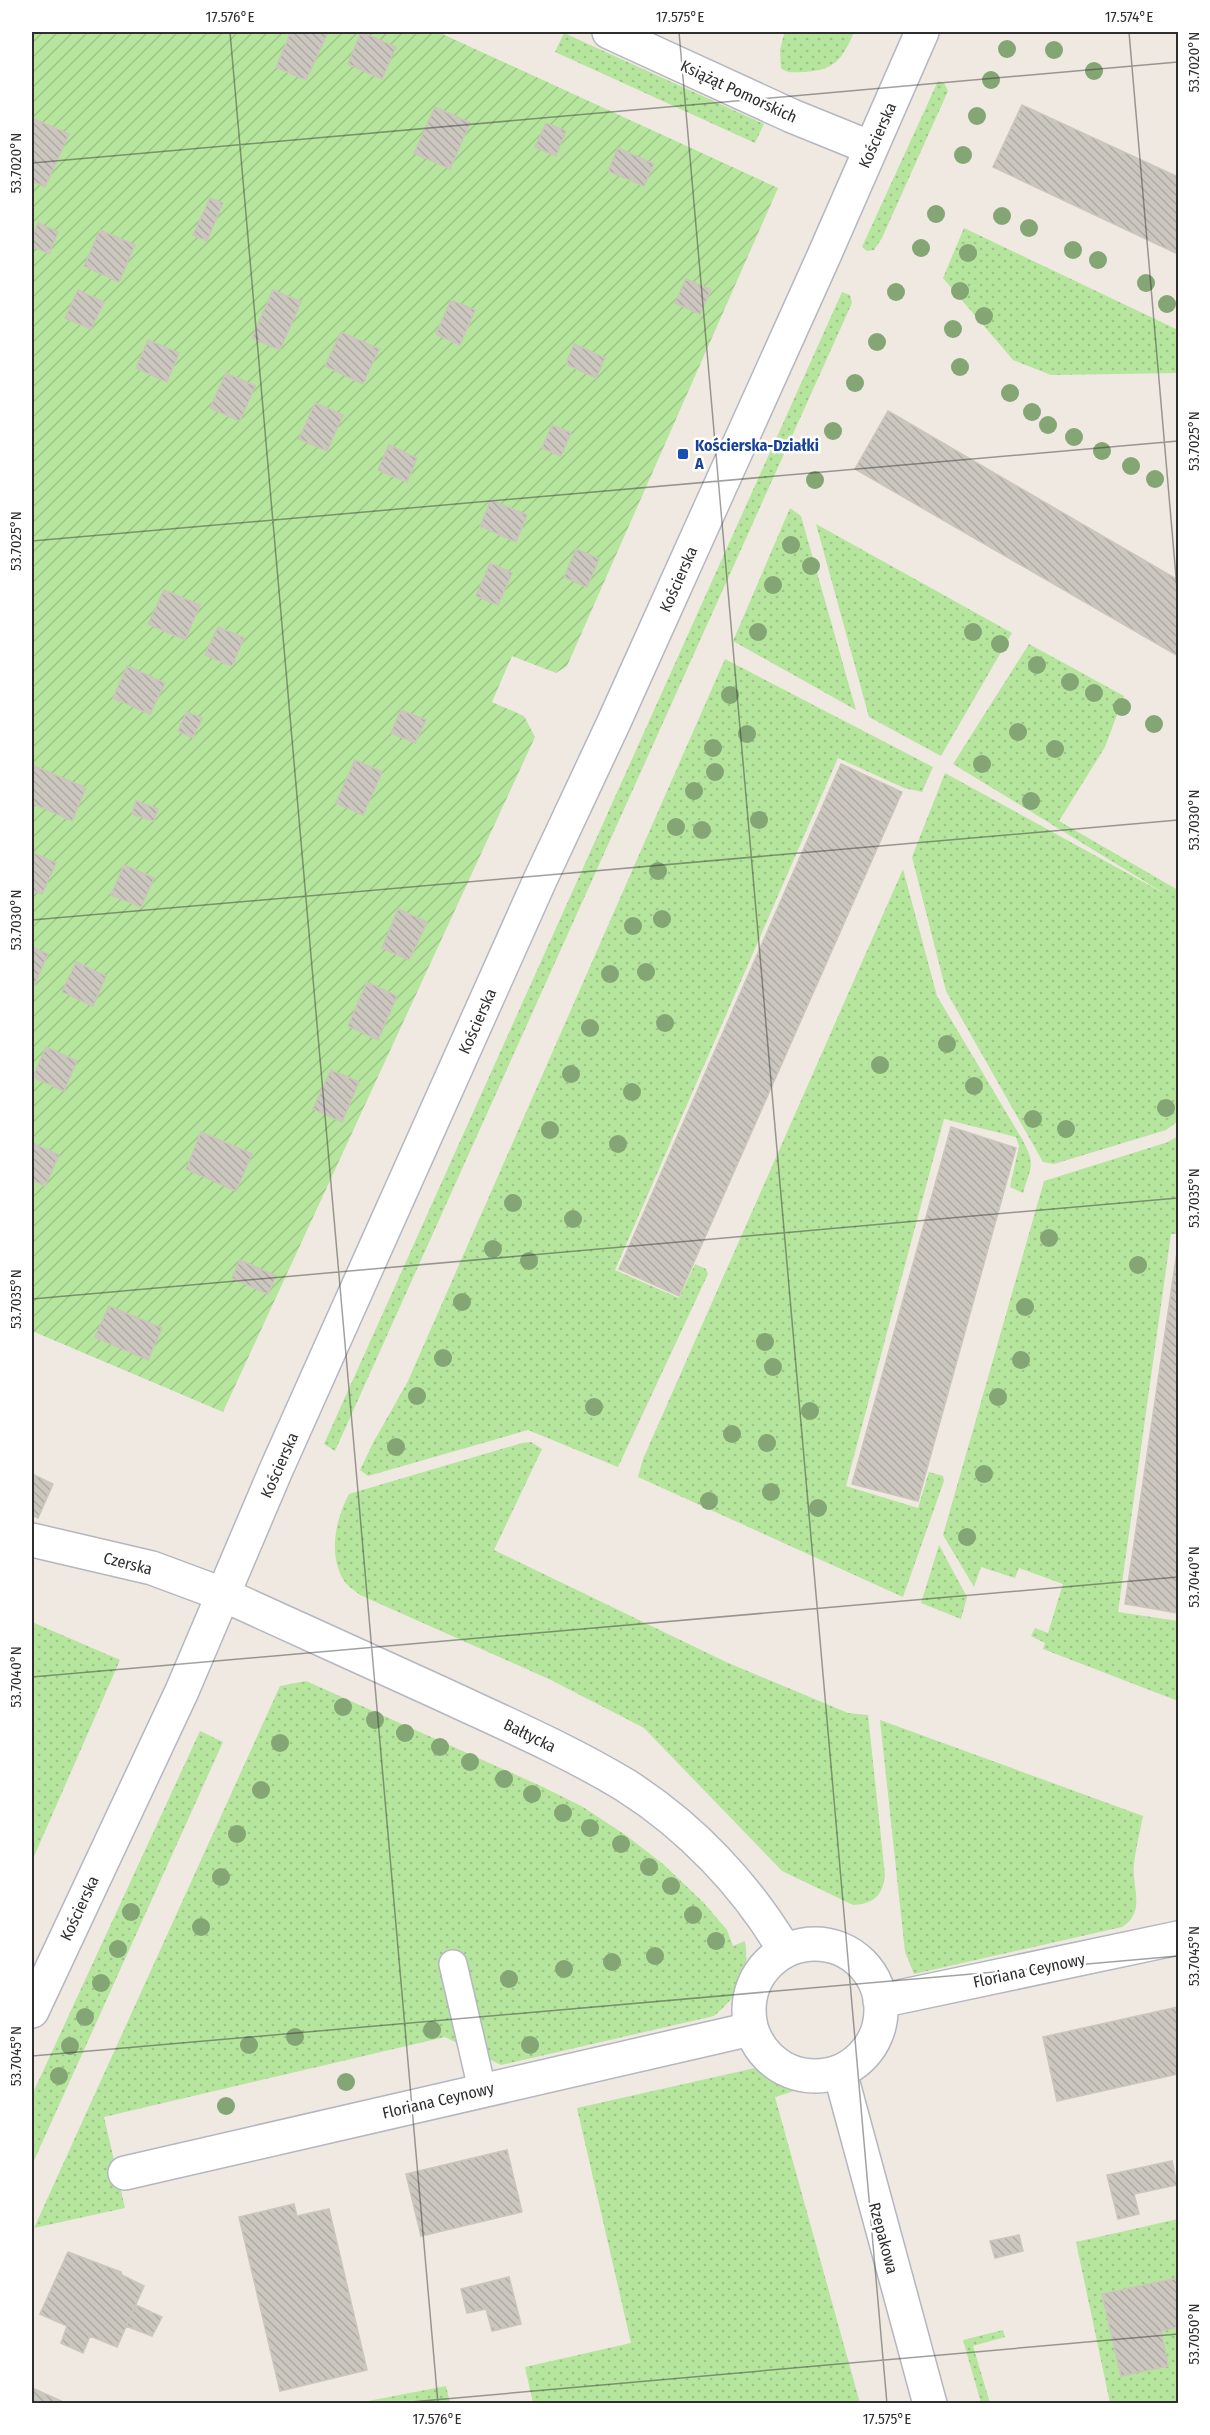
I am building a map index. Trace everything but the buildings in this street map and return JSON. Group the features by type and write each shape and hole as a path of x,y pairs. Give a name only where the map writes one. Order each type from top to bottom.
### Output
{"street":[{"name":"Książąt Pomorskich","path":"609,32 792,116 871,148"},
{"name":"Kościerska","path":"32,2010 182,1691 222,1594 540,880 619,711 922,32"},
{"name":"Czerska","path":"32,1540 152,1568 222,1594"},
{"name":"Bałtycka","path":"222,1594 548,1743 626,1786 669,1817 722,1867 763,1914 785,1951"},
{"name":"Floriana Ceynowy","path":"880,2001 1179,1938"},
{"path":"805,1944 826,1945 846,1952 862,1964 875,1981 880,2001 881,2023 873,2044 859,2061 840,2072 818,2077 796,2074 776,2064 761,2049 751,2030 748,2006 754,1984 766,1964 785,1951 805,1944"},
{"name":"Floriana Ceynowy","path":"125,2173 482,2089 751,2030"},
{"name":"Rzepakowa","path":"840,2072 930,2403"}],"lane":[{"path":"453,1964 482,2089"}],"green space":[{"path":"32,32 438,32 778,188 567,666 556,673 512,656 492,702 524,716 535,737 223,1412 32,1331"},
{"path":"854,32 846,49 831,66 815,71 786,71 781,68 780,50 784,34"},
{"path":"564,33 764,124 755,143 555,52"},
{"path":"938,81 944,83 948,91 882,238 874,250 867,251 862,247"},
{"path":"964,228 1178,330 1178,373 1051,375 1013,360 943,278"},
{"path":"842,292 850,295 852,303 335,1451 324,1444"},
{"path":"790,508 801,516 856,710 733,641"},
{"path":"816,524 1012,633 941,756 869,717"},
{"path":"1029,644 1124,696 1105,747 1059,821 1178,890 1178,1121 1166,1130 1054,1164 1043,1162 946,991 912,857 945,773 1167,895 953,764"},
{"path":"725,659 933,767 922,792 904,788 838,758 615,1270 679,1298 695,1264 706,1269 708,1274 618,1467 528,1430 368,1476 360,1470 408,1381"},
{"path":"903,869 937,996 1022,1139 1031,1160 1031,1166 1023,1193 1010,1187 1019,1146 1016,1137 944,1119 846,1486 918,1508 929,1472 943,1476 944,1481 903,1597 638,1477 643,1459"},
{"path":"1178,1136 1178,1234 1171,1234 1118,1612 1178,1621 1178,1701 1043,1649 1045,1643 1031,1636 1035,1628 1048,1633 1063,1584 1019,1568 1015,1578 981,1567 974,1587 943,1535 1044,1181 1168,1142"},
{"path":"531,1442 542,1449 494,1550 726,1662 848,1713 868,1715 885,1875 882,1888 876,1898 866,1903 853,1905 782,1871 644,1728 551,1680 360,1595 344,1581 338,1569 335,1547 337,1525 349,1494"},
{"path":"939,1545 967,1597 961,1619 921,1603"},
{"path":"32,1622 120,1660 32,1861"},
{"path":"306,1681 543,1787 583,1807 627,1836 663,1864 704,1903 727,1930 733,1946 745,1941 746,1964 737,1992 714,2016 501,2065 445,2037 104,2117 125,2208 34,2228 280,1686"},
{"path":"880,1720 1143,1816 1134,1863 1136,1906 1130,1921 1122,1927 914,1974 905,1952"},
{"path":"200,1731 223,1742 32,2165 32,2095"},
{"path":"782,2062 797,2090 775,2097 860,2403 533,2403 525,2367 631,2343 577,2108"},
{"path":"1178,2219 1178,2403 1110,2403 1076,2242"},
{"path":"1003,2330 1005,2337 973,2346 990,2403 981,2403 963,2340"},
{"path":"446,2386 450,2403 358,2403"}],"place":[{"name":"Kościerska-Działki A","path":"683,454"}]}
